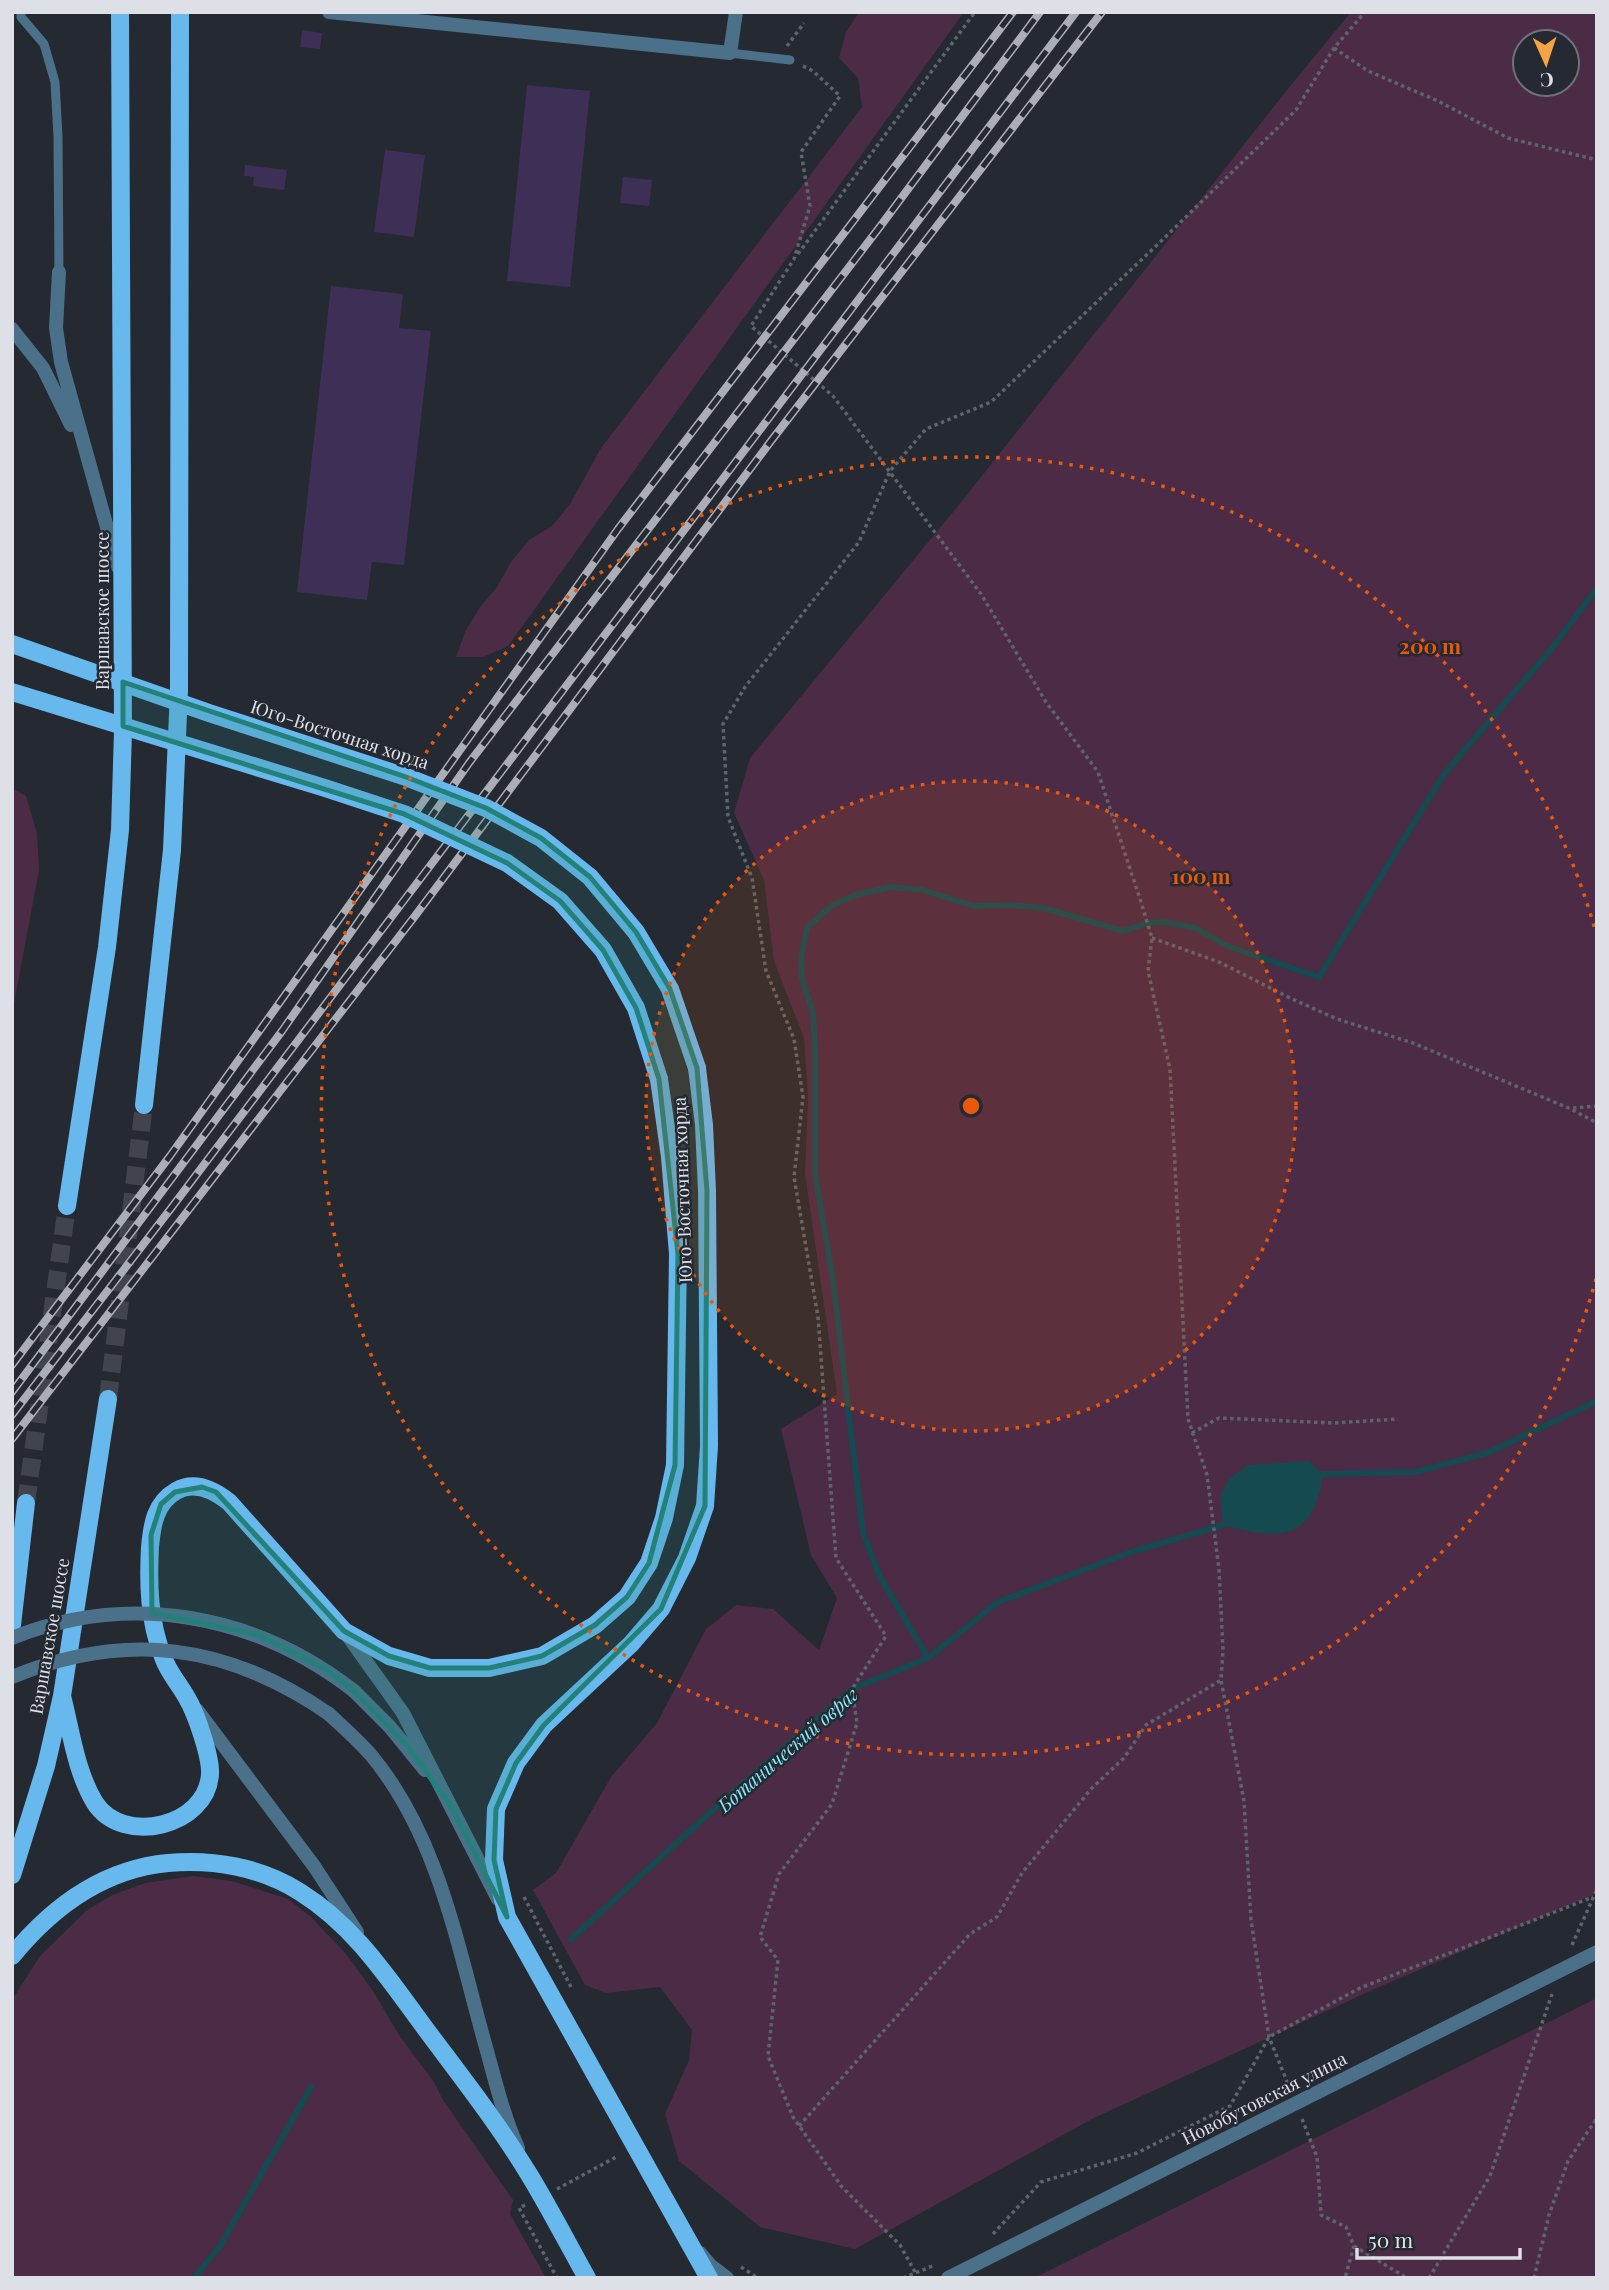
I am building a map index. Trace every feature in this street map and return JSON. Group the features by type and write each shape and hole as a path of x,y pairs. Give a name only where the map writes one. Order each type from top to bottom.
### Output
{"main road":[{"name":"Варшавское шоссе","path":"67,1206 106,956 120,830 123,582 120,12"},
{"path":"144,1105 172,850 178,704 180,12"},
{"name":"Юго-Восточная хорда","path":"12,644 209,713 406,777 486,808 541,838 590,877 636,932 670,989 697,1068 704,1125 709,1446 705,1506 687,1558 661,1609 631,1644 544,1725 516,1763 496,1809 494,1860 507,1917 709,2278"},
{"name":"Юго-Восточная хорда","path":"12,692 404,814 507,863 560,901 603,950 636,1009 659,1079 670,1157 678,1254 675,1465 664,1518 649,1563 627,1597 595,1625 542,1656 489,1668 430,1668 389,1656 344,1631 229,1502 216,1492 202,1487 187,1487 175,1492 161,1504 155,1516 149,1570 150,1604 162,1656 173,1679 187,1698 210,1758 211,1776 206,1789 188,1813 159,1826 122,1823 106,1815 96,1804 85,1781 62,1696"},
{"name":"Варшавское шоссе","path":"12,1875 46,1766 62,1696 108,1399"},
{"path":"12,1625 26,1503"},
{"path":"12,1956 44,1922 71,1899 98,1882 124,1871 155,1864 213,1863 244,1868 271,1877 299,1891 327,1911 372,1957 471,2091 530,2177 587,2278"}],"street":[{"path":"329,12 472,19 730,53 736,12"},
{"path":"59,272 56,328 61,362 123,582"},
{"path":"12,329 43,368 87,458"},
{"path":"12,1638 64,1621 94,1616 154,1613 224,1624 258,1635 327,1670 354,1691 409,1748 452,1808"},
{"path":"344,1631 403,1713 507,1917"},
{"path":"12,1677 72,1656 99,1651 152,1649 215,1659 245,1668 277,1681 329,1714 383,1770 423,1839 442,1892 501,2101 514,2141 530,2177"},
{"path":"187,1698 314,1866 372,1957"},
{"name":"Новобутовская улица","path":"948,2278 1597,1952"},
{"path":"680,2225 710,2265 727,2278"}],"lane":[{"path":"18,15 44,44 55,82 59,272"},
{"path":"730,53 790,60"}],"path":[{"path":"975,12 794,259 751,326 833,396 981,594 1046,702 1098,772 1152,938 1148,971 1170,1069 1188,1419 1208,1475 1223,1650 1221,1681 1244,1801 1251,1920 1269,2037 1318,2157 1321,2215 1346,2227 1353,2246 1345,2278"},
{"path":"915,2272 900,2245 842,2187 799,2126 768,2056 778,1960 760,1937 779,1874 832,1804 857,1723 852,1689 886,1636 836,1558 818,1317 794,1177 803,1097 794,1039 766,971 752,878 728,817 723,724 745,687 859,542 890,471 926,429 991,402 1137,264 1296,110 1334,48 1365,12"},
{"path":"794,259 810,206 801,152 840,96 813,71 790,60 788,46 804,23"},
{"path":"1334,48 1368,71 1438,101 1508,138 1597,160"},
{"path":"1152,938 1219,962 1337,1019 1413,1043 1597,1123"},
{"path":"1570,1109 1597,1106"},
{"path":"1192,1433 1219,1418 1334,1423 1398,1419"},
{"path":"799,2126 970,1934 997,1917 1022,1873 1091,1789 1124,1758 1146,1725 1221,1681"},
{"path":"1429,2278 1490,2176 1560,1970 1597,1889"},
{"path":"988,2239 1041,2182 1137,2152 1230,2106 1269,2037 1360,1988 1593,1897"},
{"path":"1534,2278 1549,2215 1568,2161 1597,2118"},
{"path":"557,2278 519,2208 636,2146"},
{"path":"1353,2246 1407,2278"},
{"path":"903,2278 941,2263"}],"highlighted area":[{"path":"123,682 406,777 486,808 541,838 590,877 636,932 670,989 697,1068 707,1191 705,1506 661,1609 544,1725 516,1763 496,1809 494,1860 507,1917 452,1808 409,1748 354,1691 327,1670 258,1635 152,1613 151,1535 161,1504 175,1492 202,1487 216,1492 344,1631 389,1656 430,1668 489,1668 542,1656 595,1625 627,1597 649,1563 675,1465 678,1254 659,1079 636,1008 603,950 560,901 507,863 404,814 123,726"}],"shaded area":[{"path":"859,12 964,12 508,646 483,657 456,657 465,632 511,562 529,540 552,526 570,504 601,448 862,107 858,78 839,58 846,32"},
{"path":"1351,12 1597,12 1597,1893 1368,1992 1094,2118 855,2249 760,2227 679,2161 665,2114 689,2060 692,2030 660,1987 606,1993 585,1985 533,1890 556,1873 611,1777 657,1723 706,1629 736,1605 773,1609 819,1650 837,1598 811,1555 781,1429 837,1394 805,1174 808,1098 804,1038 774,961 764,880 734,813 750,758 958,506"},
{"path":"12,788 26,796 37,833 39,870 12,1014"},
{"path":"193,1876 232,1881 288,1899 311,1917 346,1954 513,2200 510,2214 546,2278 12,2278 12,2000 40,1956 86,1911 112,1895 145,1883"},
{"path":"1597,1998 1597,2278 1034,2278 1048,2271"}],"water":[{"path":"1308,1461 1323,1474 1312,1512 1302,1524 1291,1531 1277,1534 1223,1525 1220,1497 1229,1479 1247,1465"}],"building":[{"path":"302,30 322,33 320,49 300,47"},
{"path":"527,85 590,91 570,287 507,281"},
{"path":"385,150 425,155 414,237 374,232"},
{"path":"245,165 287,170 284,190 253,186 254,177 244,176"},
{"path":"623,177 652,180 649,206 620,203"},
{"path":"331,286 403,294 399,328 431,331 404,565 372,562 367,600 297,592"}],"waterway":[{"path":"928,1658 880,1577 863,1533 833,1280 815,1174 813,1014 802,978 801,958 807,928 831,906 855,895 891,887 923,890 973,906 1044,908 1123,931 1148,923 1164,922 1196,928 1227,946 1319,977 1444,774 1553,647 1597,588"},
{"path":"1323,1474 1415,1472 1487,1453 1597,1401"},
{"name":"Ботанический овраг","path":"571,1939 715,1808 852,1689 928,1658 998,1602 1131,1552 1223,1525"},
{"name":"Ботанический овраг","path":"194,2278 220,2246 311,2087"}],"tunnel":[{"path":"108,1399 144,1105"},
{"path":"26,1503 67,1206"}],"railway":[{"path":"12,1365 170,1156 618,529 1013,12"},
{"path":"12,1392 282,1031 469,763 879,228 1040,12"},
{"path":"12,1415 1076,12"},
{"path":"12,1439 415,916 771,441 1102,12"}]}
